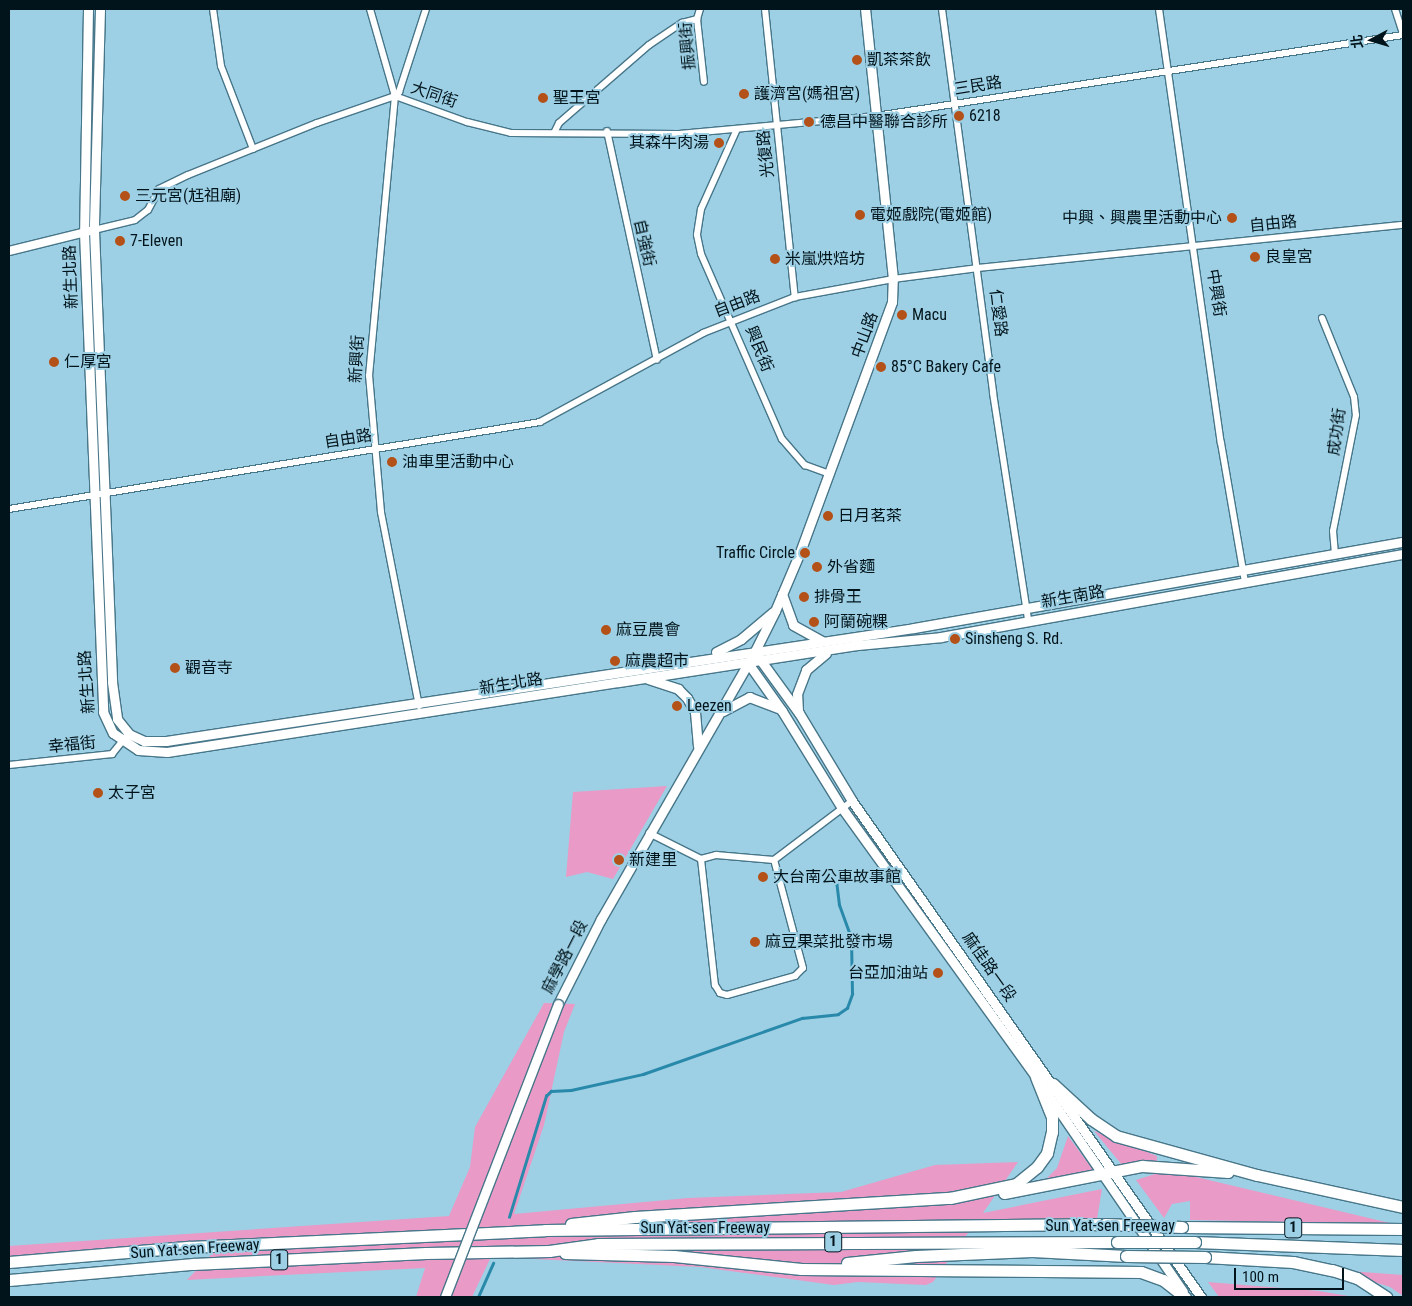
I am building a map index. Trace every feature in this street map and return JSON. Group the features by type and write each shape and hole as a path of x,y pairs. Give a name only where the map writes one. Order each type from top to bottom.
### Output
{"highway":[{"path":"950,1198 1016,1184 1036,1167 1047,1153 1052,1117 1036,1077"},
{"path":"1053,1084 1090,1119 1116,1136 1257,1175 1403,1207"},
{"path":"545,1230 580,1222 635,1217 1001,1194 1104,1175 1116,1171 1165,1166 1257,1175"},
{"name":"Sun Yat-sen Freeway","path":"9,1262 189,1247 545,1230 1106,1224 1403,1229"},
{"name":"Sun Yat-sen Freeway","path":"9,1280 192,1264 426,1253 549,1251 598,1244 1195,1242 1403,1250"},
{"path":"549,1251 674,1256 801,1269 1141,1272 1163,1280 1186,1297"},
{"path":"801,1269 954,1254 1032,1251 1126,1256 1205,1257 1293,1262 1332,1270 1357,1278 1386,1297"}],"main road":[{"name":"新生北路","path":"88,9 84,232 103,712 106,722 122,742 138,750 167,752 748,663"},
{"name":"新生北路","path":"100,9 94,230 104,492 114,708 120,725 129,734 144,741 166,741 702,657 755,651"},
{"name":"中山路","path":"755,651 775,611 830,474 892,302 893,279 865,9"},
{"name":"新生南路","path":"755,651 1027,608 1403,542"},
{"name":"新生南路","path":"748,663 830,650 941,637 1403,554"},
{"path":"782,593 793,625 823,641"},
{"path":"702,657 741,639 775,611"},
{"path":"799,714 796,694 806,670 817,657 830,650"},
{"name":"麻佳路一段","path":"755,651 799,714 852,801 1116,1171 1201,1297"},
{"name":"麻學路一段","path":"445,1297 558,1004 649,833 755,651"},
{"name":"麻佳路一段","path":"748,663 782,711 842,808 1036,1077 1186,1297"},
{"path":"643,678 663,682 687,698 698,730 698,749"},
{"path":"719,714 734,703 749,697 769,702 782,711"}],"street":[{"path":"213,9 221,66 253,149"},
{"path":"370,9 395,96"},
{"name":"新興街","path":"419,714 381,512 369,376 395,96 399,92 426,9"},
{"name":"振興街","path":"700,9 697,19 704,82"},
{"name":"光復路","path":"765,9 795,297"},
{"name":"仁愛路","path":"942,9 978,268 993,393 1028,620"},
{"name":"中興街","path":"1159,9 1195,246 1221,443 1246,582"},
{"path":"1395,9 1403,35"},
{"path":"554,131 559,123 649,45 682,24 697,19"},
{"name":"三民路","path":"554,131 607,131 656,135 876,116 1403,35"},
{"name":"大同街","path":"94,230 134,220 148,210 159,189 253,149 395,96 499,131 554,131"},
{"name":"興民街","path":"737,129 704,202 697,225 701,254 732,320 782,439 805,465 830,474"},
{"name":"自強街","path":"607,131 657,360"},
{"name":"自由路","path":"9,509 540,422 583,396 657,360 732,320 795,297 893,279 978,268 1403,225"},
{"path":"9,251 94,230"},
{"name":"成功街","path":"1322,318 1354,397 1356,415 1333,531 1335,554"},
{"name":"幸福街","path":"9,765 112,754 129,734"},
{"path":"649,833 701,859 716,855 774,860 852,801"},
{"path":"701,859 715,985 720,993 727,994 795,976 803,968 774,860"}],"shaded area":[{"path":"667,786 613,879 587,872 566,877 573,792"},
{"path":"544,1003 575,1004 564,1032 544,1125 514,1214 688,1198 841,1192 935,1165 1018,1162 983,1213 1102,1189 1097,1219 978,1219 933,1282 926,1285 858,1282 834,1285 700,1267 491,1257 472,1297 416,1297 425,1268 187,1280 222,1243 9,1258 9,1246 449,1216 470,1167 475,1127"},
{"path":"1094,1131 1157,1156 1157,1161 1127,1171"},
{"path":"1068,1136 1099,1178 1043,1182 1057,1168"},
{"path":"1177,1173 1394,1224 1190,1220 1190,1201 1172,1204 1164,1218 1136,1180 1155,1174"},
{"path":"1336,1270 1403,1275 1403,1296 1390,1287"},
{"path":"1208,1282 1319,1291 1354,1297 1219,1297"}],"waterway":[{"path":"509,1217 546,1096 551,1091 571,1090 643,1074 802,1018 838,1014 847,1008 852,994 851,938 839,905 836,881"},
{"path":"478,1297 493,1263"}],"place":[{"name":"凱茶茶飲","path":"857,60"},
{"name":"護濟宮(媽祖宮)","path":"744,94"},
{"name":"聖王宮","path":"543,98"},
{"name":"6218","path":"959,116"},
{"name":"德昌中醫聯合診所","path":"809,122"},
{"name":"其森牛肉湯","path":"719,143"},
{"name":"三元宮(尪祖廟)","path":"125,196"},
{"name":"電姬戲院(電姬館)","path":"860,215"},
{"name":"中興、興農里活動中心","path":"1232,218"},
{"name":"7-Eleven","path":"120,241"},
{"name":"良皇宮","path":"1255,257"},
{"name":"米嵐烘焙坊","path":"775,259"},
{"name":"Macu","path":"902,315"},
{"name":"仁厚宮","path":"54,362"},
{"name":"85°C Bakery Cafe","path":"881,367"},
{"name":"油車里活動中心","path":"392,462"},
{"name":"日月茗茶","path":"828,516"},
{"name":"Traffic Circle","path":"805,553"},
{"name":"外省麵","path":"817,567"},
{"name":"排骨王","path":"804,597"},
{"name":"阿蘭碗粿","path":"814,622"},
{"name":"麻豆農會","path":"606,630"},
{"name":"Sinsheng S. Rd.","path":"955,639"},
{"name":"麻農超市","path":"615,661"},
{"name":"觀音寺","path":"175,668"},
{"name":"Leezen","path":"677,706"},
{"name":"太子宮","path":"98,793"},
{"name":"新建里","path":"619,860"},
{"name":"大台南公車故事館","path":"763,877"},
{"name":"麻豆果菜批發市場","path":"755,942"},
{"name":"台亞加油站","path":"938,973"}]}
